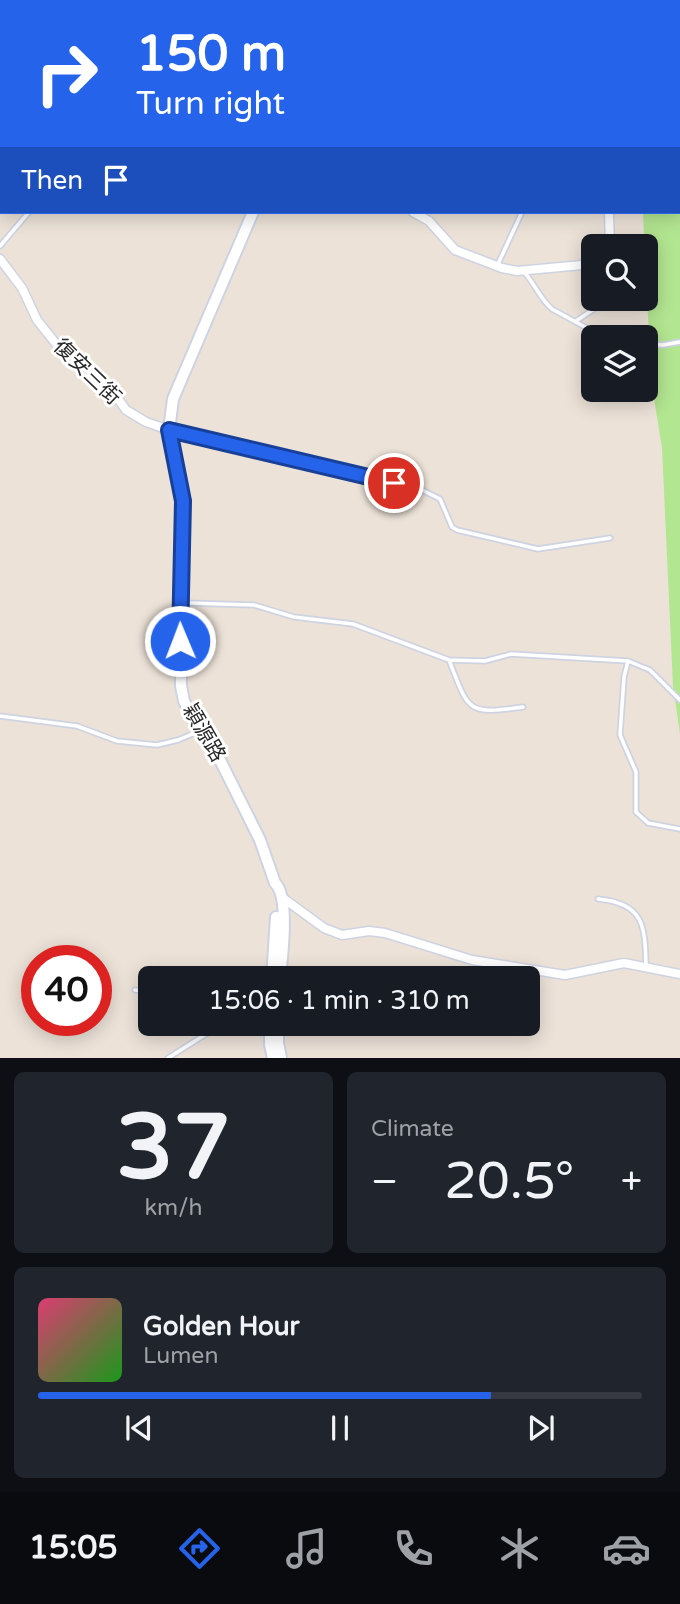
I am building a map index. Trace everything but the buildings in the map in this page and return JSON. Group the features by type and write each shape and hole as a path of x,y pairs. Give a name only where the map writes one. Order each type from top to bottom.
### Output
{"street":[{"name":"穎源路","path":"252,214 173,399 169,430 183,501 180,597 181,686 184,701 199,731 217,754 260,840 282,898"},
{"path":"417,214 429,221 455,250 508,270 581,265"},
{"path":"609,214 610,234"},
{"name":"復安三街","path":"0,259 23,288 37,320 57,345 81,361 114,393 126,410 146,422 169,430"},
{"path":"272,966 275,883"},
{"path":"282,898 324,928 342,934 369,931 385,933 472,960 565,975 624,963 680,975"},
{"path":"280,966 282,898"},
{"path":"271,1036 273,1058"},
{"path":"278,1036 281,1058"}],"lane":[{"path":"0,246 27,214"},
{"path":"497,265 521,214"},
{"path":"523,270 536,285 545,303 583,325"},
{"path":"576,321 591,311"},
{"path":"658,345 680,342"},
{"path":"169,430 419,489 440,499 452,527 457,530 538,549 610,538"},
{"path":"180,597 188,603 254,605 294,617 353,624 449,660 485,661 511,654 628,661 650,670 680,700"},
{"path":"449,660 471,707 489,712 523,708"},
{"path":"628,661 624,677 620,735 636,772 636,812 648,822 680,830"},
{"path":"0,716 78,726 117,741 157,745 199,731"},
{"path":"598,899 617,901 630,906 646,938 646,968"},
{"path":"168,1058 203,1036"}],"green space":[{"path":"643,214 680,214 680,734 673,686 662,448 655,402 658,402 658,325 648,325 648,311 658,311 658,234 644,234"}],"route":[{"path":"180,641 183,501 169,430 394,483"}]}
